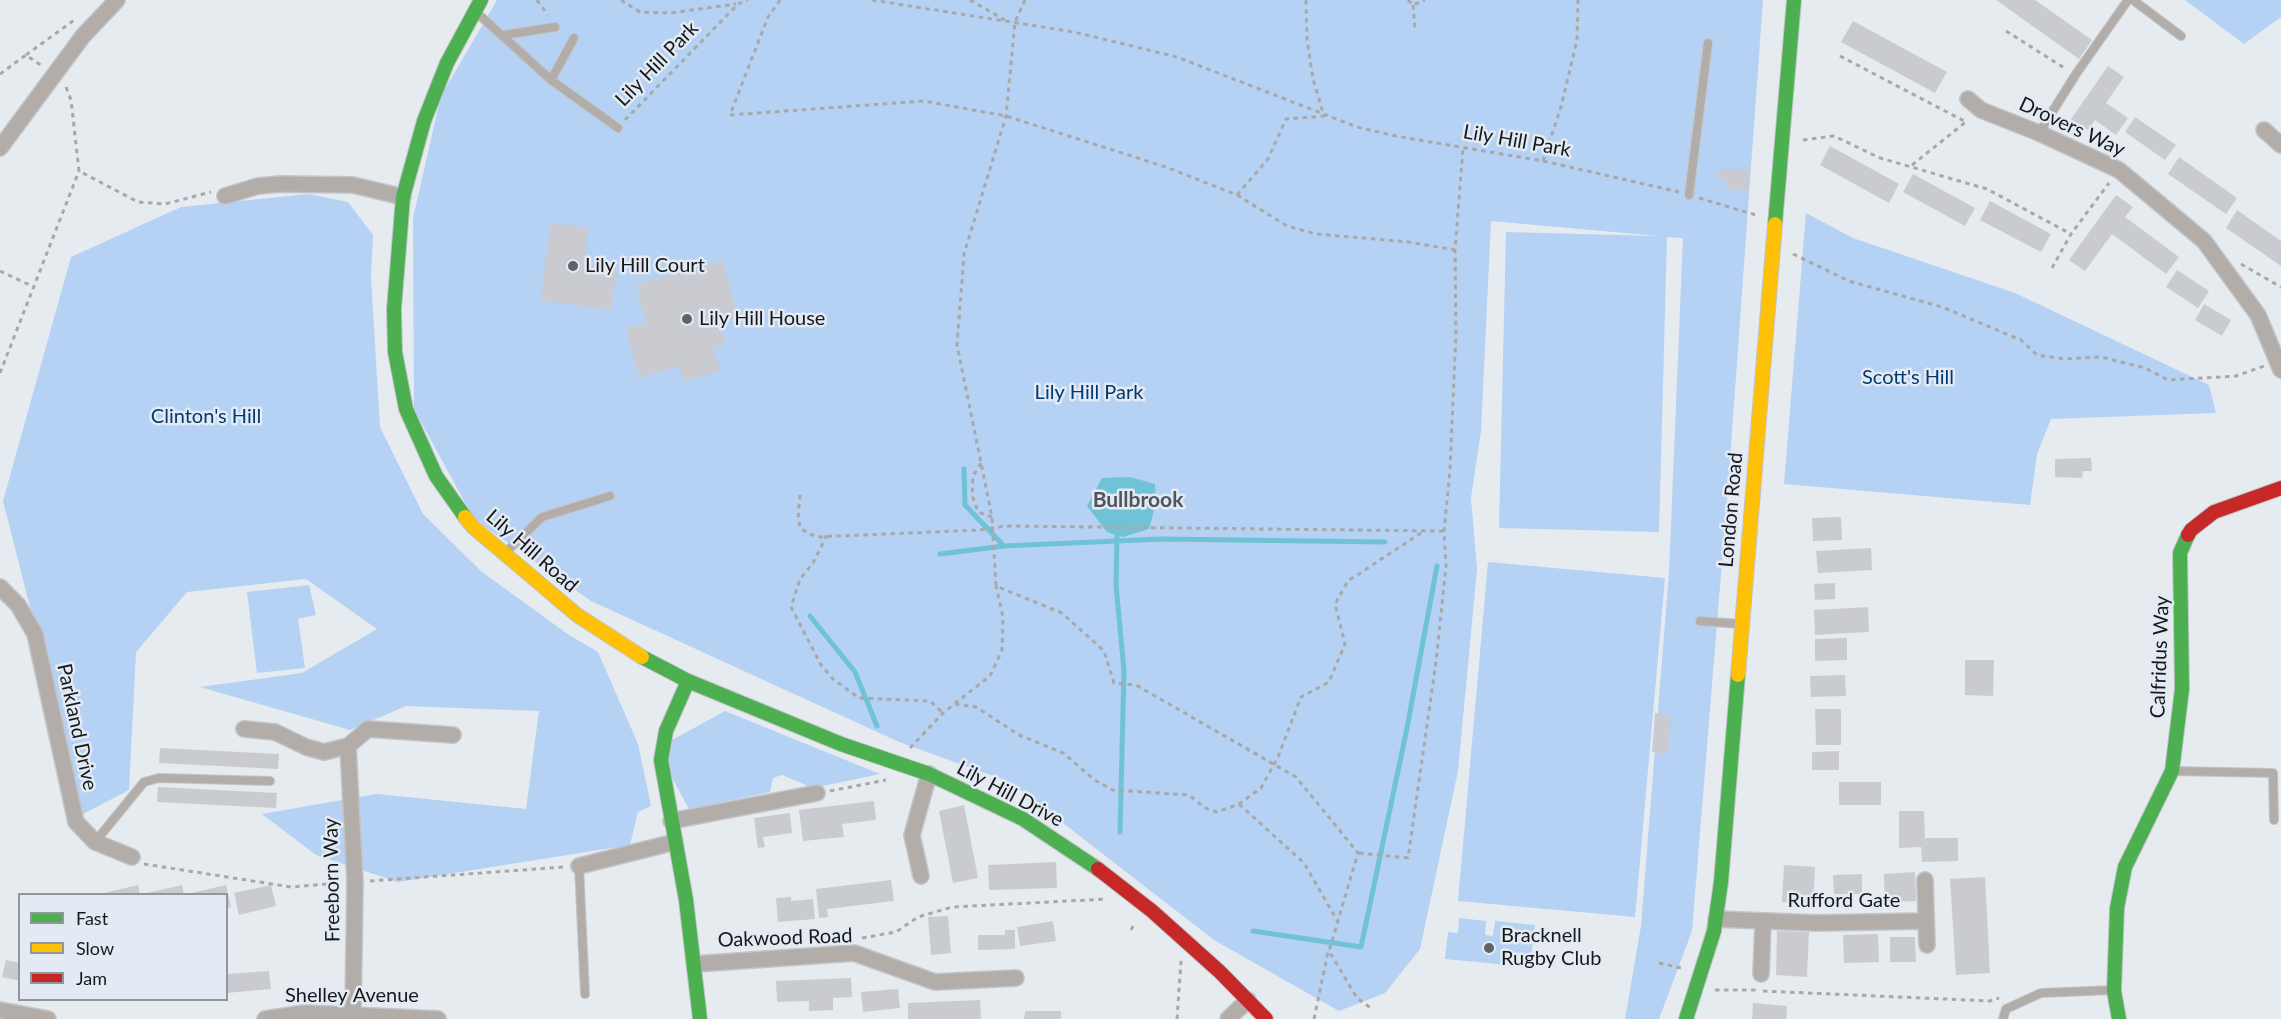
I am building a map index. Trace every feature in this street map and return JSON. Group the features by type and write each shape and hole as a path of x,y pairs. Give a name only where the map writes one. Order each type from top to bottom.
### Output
{"street":[{"path":"0,148 91,27 117,0"},
{"name":"London Road","path":"1686,1019 1716,919 1742,625 1768,216 1794,0"},
{"name":"Lily Hill Road","path":"478,6 433,92 403,197 394,309 396,352 406,409 436,476 473,527 548,592 604,634 688,681"},
{"name":"Drovers Way","path":"1968,99 1981,110 2039,133 2119,170 2204,241 2258,315 2279,366"},
{"path":"2264,130 2281,146"},
{"path":"220,193 281,184 353,185 403,197"},
{"name":"Calfridus Way","path":"2119,1019 2114,990 2117,908 2125,867 2172,771 2182,690 2181,553 2191,530 2214,512 2281,488"},
{"name":"Parkland Drive","path":"0,587 18,605 35,634 76,822 95,842 132,857"},
{"path":"688,681 666,731 660,760 695,964 700,1019"},
{"name":"Lily Hill Drive","path":"688,681 841,744 929,774 1023,819 1108,875 1152,910 1266,1019"},
{"path":"244,729 275,732 306,747 324,752 348,746 368,729 453,735"},
{"name":"Freeborn Way","path":"348,746 355,882 353,1013"},
{"path":"921,876 912,835 929,774"},
{"path":"671,821 817,793"},
{"path":"579,866 675,842"},
{"name":"Rufford Gate","path":"1925,880 1927,945"},
{"name":"Rufford Gate","path":"1716,919 1763,922 1926,921"},
{"name":"Rufford Gate","path":"1761,974 1763,922"},
{"name":"Oakwood Road","path":"695,964 854,953 935,982 1016,978"},
{"path":"1228,1019 1248,1000"},
{"path":"0,1010 48,1019"},
{"name":"Shelley Avenue","path":"265,1019 305,1013 353,1013 438,1019"}],"lane":[{"path":"2039,133 2076,74 2131,0 2181,36"},
{"path":"478,6 504,35 551,80 618,128"},
{"path":"504,35 555,27"},
{"path":"551,80 574,38"},
{"path":"1689,195 1708,43"},
{"path":"504,554 542,517 610,496"},
{"path":"1700,621 1742,625"},
{"path":"2172,771 2273,772 2274,820"},
{"path":"95,842 144,782 159,778 270,781"},
{"path":"579,866 585,994"},
{"path":"2003,1019 2006,1009 2041,993 2114,990"}],"path":[{"path":"537,0 555,27"},
{"path":"621,0 640,12 671,13 738,4"},
{"name":"Lily Hill Park","path":"618,128 738,4 748,0"},
{"path":"780,0 764,26 730,115 924,101 1006,116 1166,167 1237,195 1287,226 1316,234 1409,242 1455,250"},
{"name":"Lily Hill Park","path":"872,0 1074,32 1177,57 1324,116 1396,136 1543,161 1689,195 1747,214 1768,216"},
{"path":"970,0 1008,21"},
{"path":"915,742 944,713 990,676 1002,650 1003,617 996,586 992,518 957,345 964,254 1006,116 1015,22 1025,0"},
{"path":"1237,195 1268,159 1286,119 1324,116 1313,79 1307,40 1306,0"},
{"path":"1408,0 1413,5 1415,29"},
{"path":"1413,5 1425,0"},
{"path":"1543,161 1561,107 1577,40 1578,0"},
{"path":"0,74 76,17 91,27"},
{"path":"2006,31 2076,74"},
{"path":"26,55 44,68"},
{"path":"1840,56 1966,122"},
{"path":"0,373 79,171 71,100 66,85"},
{"path":"1911,166 1981,110"},
{"path":"1792,142 1834,136 1880,158 1987,189 2071,234"},
{"path":"996,586 1062,613 1104,651 1114,683 1136,685 1296,777 1358,853 1408,858 1436,662 1446,566 1444,531 1450,470 1456,333 1455,250 1462,148"},
{"path":"2052,268 2071,234 2119,170"},
{"path":"79,171 138,202 165,204 220,193"},
{"path":"1788,253 1799,255 1849,281 1952,311 2021,340 2037,355 2065,359 2101,357 2145,368 2168,380 2236,376 2279,366"},
{"path":"0,271 34,287"},
{"path":"982,461 973,476 972,495 978,512 992,518"},
{"path":"800,495 798,519 801,529 816,537 992,530 1006,526 1444,531"},
{"path":"955,704 976,707 1019,735 1063,753 1096,781 1113,790 1189,795 1205,808 1218,812 1239,804 1261,789 1274,764 1301,697 1329,682 1346,644 1335,604 1348,581 1423,532"},
{"path":"827,535 819,555 800,579 792,607 821,666 833,679 859,698 930,701 944,713"},
{"path":"817,793 894,779"},
{"path":"1239,804 1304,863 1338,922"},
{"path":"1314,1019 1329,951 1358,853"},
{"path":"132,857 146,866 291,886 579,866"},
{"path":"844,954 850,941 896,932 918,917 952,907 1112,898 1114,896"},
{"path":"1329,951 1357,998 1372,1009"},
{"path":"1177,1019 1181,961 1184,955"},
{"path":"1659,963 1688,970"},
{"path":"1714,991 1990,1001 2000,998"}],"green space":[{"name":"Lily Hill Park","path":"497,0 1763,0 1728,488 1692,931 1659,1019 1625,1019 1641,926 1669,572 1683,238 1667,237 1659,532 1499,528 1506,232 1658,236 1491,221 1481,431 1471,498 1477,569 1458,771 1420,949 1385,993 1339,1011 1214,940 1010,782 899,742 591,601 474,519 414,409 413,218 441,96"},
{"path":"2185,0 2281,0 2281,17 2244,44"},
{"name":"Clinton's Hill","path":"309,194 348,202 373,235 371,277 380,427 423,514 482,572 569,635 598,652 638,744 651,806 638,812 630,845 398,882 316,855 262,814 377,794 526,809 539,711 406,706 350,730 200,687 302,673 377,629 306,579 187,592 136,652 129,790 83,814 3,501 71,257 181,207"},
{"name":"Scott's Hill","path":"1806,213 1853,238 2015,293 2209,385 2216,413 2051,419 2037,454 2030,505 1784,484"},
{"path":"1488,562 1665,578 1635,917 1458,901"},
{"path":"309,585 316,615 298,619 305,668 257,673 247,592"},
{"path":"725,711 880,774 813,788 782,775 773,778 770,792 689,809 669,772 665,744"},
{"name":"Bracknell Rugby Club","path":"1459,918 1486,921 1485,935 1493,936 1495,921 1535,925 1530,967 1445,959 1448,932 1458,933"}],"shaded area":[{"path":"1130,477 1155,484 1156,502 1149,529 1123,537 1107,532 1087,506 1102,478"}],"building":[{"path":"1996,0 2035,0 2092,40 2079,59"},
{"path":"1853,21 1947,72 1935,93 1841,42"},
{"path":"2108,66 2124,77 2106,103 2128,118 2116,135 2095,120 2088,130 2071,119"},
{"path":"2135,117 2176,145 2165,160 2125,132"},
{"path":"1830,146 1899,184 1889,203 1820,165"},
{"path":"2179,157 2237,198 2226,214 2168,174"},
{"path":"1718,169 1749,170 1748,190 1726,189 1727,180 1717,180"},
{"path":"1913,174 1975,208 1965,226 1903,192"},
{"path":"2116,195 2133,207 2125,217 2179,257 2166,274 2112,234 2085,271 2069,260"},
{"path":"1990,201 2051,234 2041,252 1980,220"},
{"path":"2237,210 2281,241 2281,266 2226,228"},
{"name":"Lily Hill Court","path":"551,223 589,228 584,263 617,268 611,310 540,300"},
{"name":"Lily Hill House","path":"723,261 737,317 718,322 725,345 714,348 720,371 683,381 680,366 639,377 626,328 646,323 636,284"},
{"path":"2177,270 2209,291 2198,308 2166,287"},
{"path":"2204,304 2231,320 2222,336 2195,320"},
{"path":"2091,458 2092,471 2083,471 2082,478 2055,477 2055,459"},
{"path":"1841,517 1842,540 1813,541 1812,518"},
{"path":"1871,548 1872,570 1818,573 1816,551"},
{"path":"1835,583 1835,599 1815,600 1814,584"},
{"path":"1868,607 1869,632 1815,635 1814,610"},
{"path":"1847,638 1847,660 1815,661 1815,639"},
{"path":"1965,660 1994,660 1993,696 1965,695"},
{"path":"1845,675 1846,696 1811,697 1810,676"},
{"path":"1815,709 1841,709 1841,745 1816,745"},
{"path":"1655,713 1671,715 1668,754 1652,752"},
{"path":"160,748 279,754 278,769 159,763"},
{"path":"1839,751 1839,770 1812,770 1812,752"},
{"path":"1839,782 1881,782 1881,805 1839,805"},
{"path":"158,787 277,793 276,808 157,802"},
{"path":"874,801 876,820 842,824 844,837 803,841 799,810"},
{"path":"964,805 978,878 953,883 939,811"},
{"path":"1899,811 1924,811 1925,838 1958,838 1958,861 1922,862 1921,847 1899,848"},
{"path":"790,813 792,833 763,837 765,847 758,848 754,818"},
{"path":"1056,862 1057,888 989,890 988,865"},
{"path":"1784,865 1815,867 1813,903 1782,902"},
{"path":"1915,872 1916,901 1885,902 1884,874"},
{"path":"1862,874 1862,894 1834,894 1833,875"},
{"path":"1985,877 1990,973 1956,975 1950,879"},
{"path":"891,880 894,901 827,909 828,917 819,918 816,889"},
{"path":"138,885 140,893 104,893"},
{"path":"182,885 184,893 146,893"},
{"path":"226,885 228,893 191,893"},
{"path":"271,885 276,906 239,915 234,893"},
{"path":"791,897 791,901 813,899 815,919 778,922 776,898"},
{"path":"948,916 951,953 931,955 928,917"},
{"path":"1053,921 1056,941 1020,946 1017,927"},
{"path":"1005,930 1015,930 1015,949 978,950 978,935 1005,935"},
{"path":"1777,931 1809,932 1807,977 1776,975"},
{"path":"1878,934 1879,962 1844,963 1843,935"},
{"path":"1890,937 1915,937 1916,962 1890,962"},
{"path":"6,960 18,963 18,981 2,977"},
{"path":"269,971 271,989 228,993 228,974"},
{"path":"851,978 852,997 833,998 833,1010 809,1011 809,1001 777,1002 776,981"},
{"path":"898,989 900,1008 863,1012 861,992"},
{"path":"980,1000 981,1019 908,1019 908,1003"},
{"path":"1753,1003 1787,1006 1786,1019 1752,1019"},
{"path":"1025,1011 1061,1011 1061,1019 1024,1019"}],"waterway":[{"path":"964,469 965,505 1004,546"},
{"path":"1117,535 1116,585 1124,671 1120,832"},
{"path":"940,554 1004,546 1161,539 1385,542"},
{"path":"1253,931 1361,947 1407,728 1437,566"},
{"path":"810,616 855,672 877,726"}],"traffic: fast":[{"path":"465,517 436,476 406,409 395,352 394,309 403,197 424,121 447,63 481,0"},
{"path":"1775,224 1794,0"},
{"path":"2119,1019 2114,991 2117,908 2125,867 2172,771 2182,689 2180,553 2188,535"},
{"path":"642,657 688,681 841,744 929,774 1023,819 1098,869"},
{"path":"1686,1019 1714,931 1721,882 1738,675"},
{"path":"688,681 666,731 661,760 686,900 700,1019"}],"traffic: slow":[{"path":"1738,675 1775,224"},
{"path":"465,517 473,527 577,615 642,657"}],"traffic: jam":[{"path":"2188,535 2214,512 2281,488"},
{"path":"1098,869 1152,911 1220,972 1266,1019"}],"place":[{"name":"Lily Hill Court","path":"573,266"},
{"name":"Lily Hill House","path":"687,319"},
{"name":"Bracknell Rugby Club","path":"1489,948"}],"district":[{"name":"Bullbrook","path":"1138,500"}]}
